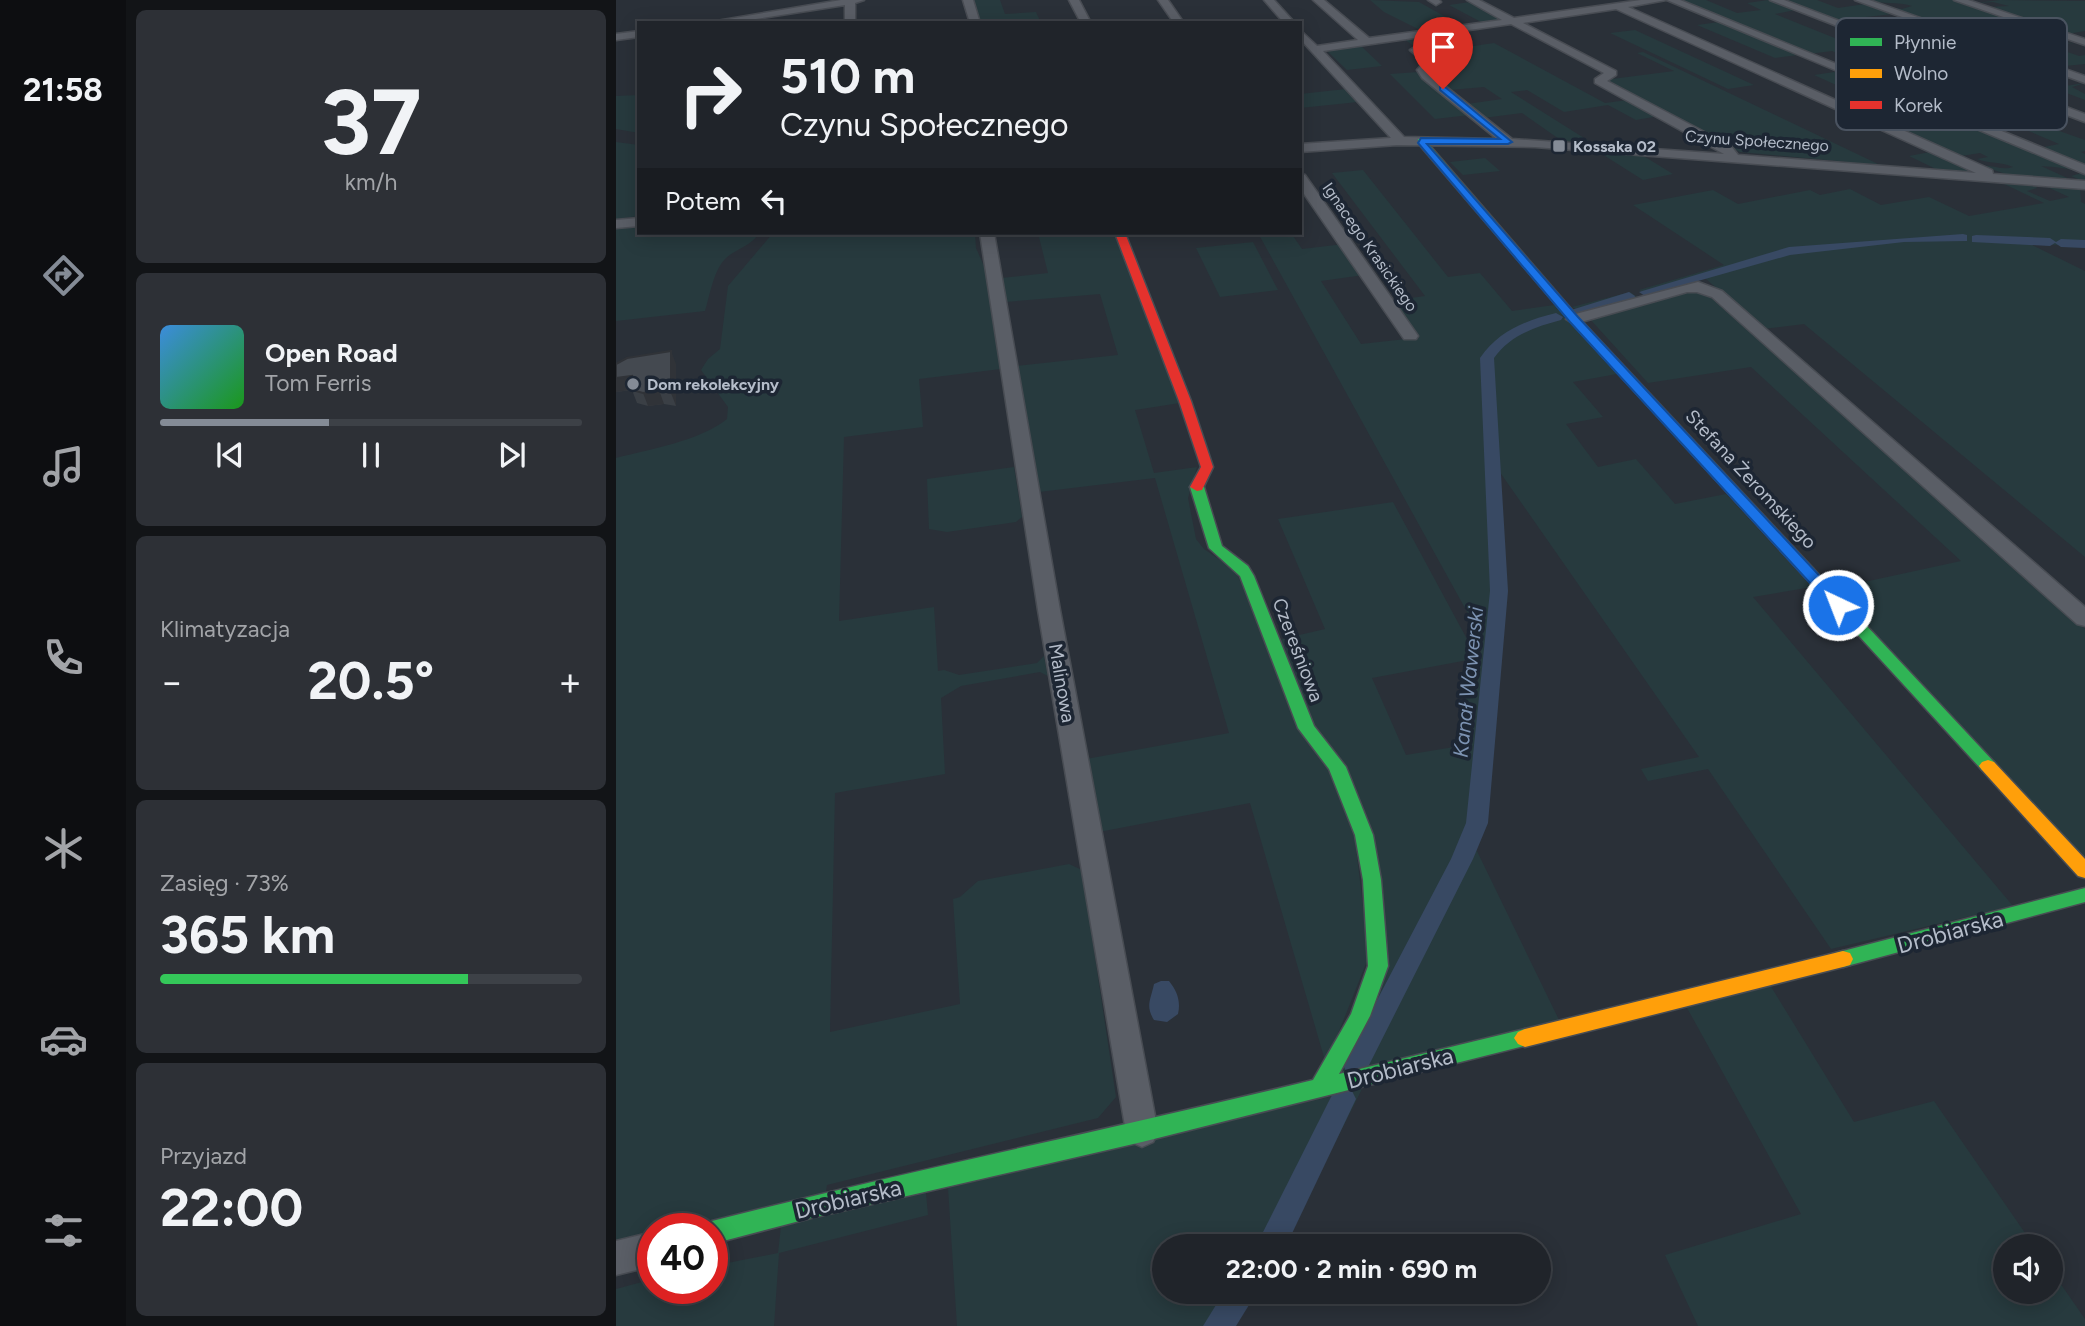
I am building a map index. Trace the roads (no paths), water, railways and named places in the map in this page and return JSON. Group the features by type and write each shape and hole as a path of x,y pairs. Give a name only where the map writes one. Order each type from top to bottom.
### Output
{"street":[{"path":"968,0 974,21"},
{"path":"1074,0 1085,21"},
{"path":"1163,0 1178,21"},
{"path":"1269,0 1288,21"},
{"path":"1318,0 1367,42"},
{"path":"1472,0 1612,73 1599,81 1727,149 1733,157"},
{"path":"1573,0 1594,10"},
{"path":"1315,49 1661,0"},
{"path":"1672,0 1836,67"},
{"path":"1775,0 1836,23"},
{"path":"1860,0 1911,18"},
{"path":"1959,0 2013,18"},
{"path":"720,21 814,3 855,1 850,21"},
{"path":"1618,4 1836,102"},
{"path":"616,37 637,34"},
{"path":"1302,35 1401,141"},
{"path":"2067,36 2085,42"},
{"path":"1415,50 1430,62 1422,70 1426,76 1508,142"},
{"path":"2067,74 2085,80"},
{"path":"2067,111 2085,118"},
{"path":"1897,130 1979,167 1989,177"},
{"path":"1989,130 2085,170"},
{"name":"Czynu Społecznego","path":"1302,148 1401,141 1508,142 2085,185"},
{"name":"Stefana Żeromskiego","path":"1421,141 1574,319 2085,872"},
{"name":"Ignacego Krasickiego","path":"1302,181 1410,337"},
{"path":"616,224 637,222"},
{"name":"Malinowa","path":"987,235 1049,610 1142,1132"},
{"name":"Czereśniowa","path":"1121,235 1185,401 1207,467 1197,486 1216,548 1243,569 1247,576 1306,729 1336,767 1364,835 1372,880 1378,966 1360,1016 1320,1088"},
{"path":"1574,319 1686,288 1698,288 1717,294 2085,619"},
{"name":"Drobiarska","path":"728,1229 1142,1132 1956,931 2085,895"},
{"path":"616,1258 637,1253"}],"water":[{"path":"1169,981 1179,1000 1178,1014 1167,1022 1154,1020 1150,1011 1154,984"}],"waterway":[{"name":"Kanał Wawerski","path":"1909,240 1963,238"},
{"name":"Kanał Wawerski","path":"1976,239 2050,242"},
{"name":"Kanał Wawerski","path":"1645,292 1789,251 1899,241"},
{"name":"Kanał Wawerski","path":"2061,243 2085,244"},
{"name":"Kanał Wawerski","path":"1575,311 1629,296"},
{"name":"Kanał Wawerski","path":"1356,1065 1462,859 1477,823 1499,591 1487,358 1508,335 1556,317"},
{"name":"Kanał Wawerski","path":"1277,1234 1343,1099"},
{"name":"Kanał Wawerski","path":"1218,1326 1234,1304"}],"place":[{"name":"Kossaka 02","path":"1559,146"},
{"name":"Dom rekolekcyjny","path":"633,384"}]}
